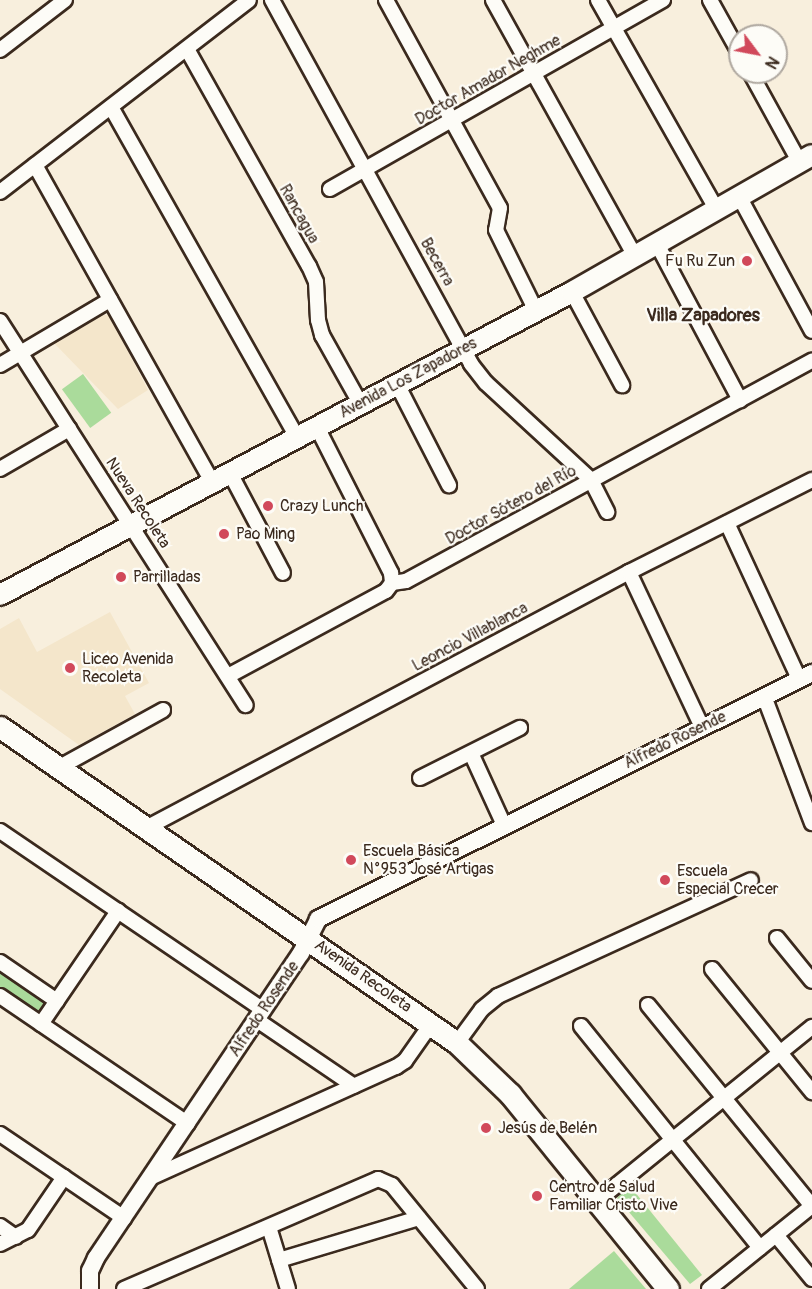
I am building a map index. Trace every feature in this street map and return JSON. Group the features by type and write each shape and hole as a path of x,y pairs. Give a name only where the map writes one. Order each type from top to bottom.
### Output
{"main road":[{"name":"Avenida Los Zapadores","path":"0,595 573,292 806,159"},
{"name":"Avenida Recoleta","path":"0,728 457,1043 510,1094 668,1289"}],"street":[{"path":"0,50 50,4 65,0"},
{"path":"0,192 249,0"},
{"name":"Becerra","path":"272,0 367,168 465,348 471,364 486,383 591,480 607,512"},
{"path":"386,0 500,208 496,230 536,311"},
{"path":"493,0 635,256"},
{"path":"598,0 717,210"},
{"name":"Doctor Amador Neghme","path":"330,189 663,0"},
{"path":"710,0 728,32"},
{"name":"Rancagua","path":"187,49 313,274 318,292 318,320 322,335 360,404"},
{"path":"758,84 806,159"},
{"path":"111,107 297,437"},
{"path":"35,165 212,482"},
{"path":"740,198 812,331"},
{"path":"657,244 740,400"},
{"path":"573,292 622,384"},
{"path":"0,365 111,300"},
{"name":"Nueva Recoleta","path":"0,321 19,354 133,525 246,705"},
{"name":"Doctor Sótero del Río","path":"228,676 386,591 392,583 406,581 812,361"},
{"path":"397,384 449,485"},
{"path":"317,426 391,573 392,583"},
{"path":"0,469 69,429"},
{"path":"230,473 284,573"},
{"name":"Leoncio Villablanca","path":"146,828 629,572 810,485"},
{"path":"727,523 806,676"},
{"path":"629,572 702,727"},
{"name":"Alfredo Rosende","path":"90,1289 92,1264 260,1015 309,939 314,925 326,913 806,676"},
{"path":"764,696 812,823"},
{"path":"58,768 163,710"},
{"path":"420,778 520,728"},
{"path":"471,753 504,825"},
{"path":"0,831 118,911 354,1086"},
{"path":"457,1043 482,1009 498,996 751,880"},
{"path":"41,1024 118,911"},
{"path":"777,938 812,981"},
{"path":"0,962 57,1001"},
{"path":"712,969 812,1092"},
{"path":"0,996 188,1124"},
{"path":"648,1005 812,1206 709,1289"},
{"path":"152,1177 400,1065 431,1023"},
{"path":"581,1026 760,1248"},
{"path":"597,1201 812,1028"},
{"path":"0,1134 124,1218"},
{"path":"0,1244 16,1237 32,1225 64,1177"},
{"path":"124,1289 374,1180 383,1179 392,1185 419,1218 471,1288"},
{"path":"279,1260 419,1218"},
{"path":"0,1226 16,1237"},
{"path":"269,1227 288,1289"},
{"path":"776,1235 812,1279"}],"shaded area":[{"path":"101,315 109,315 148,390 118,409 53,342"},
{"name":"Liceo Avenida Recoleta","path":"110,612 149,683 125,696 135,714 79,745 0,689 0,629 19,618 37,652"}],"green space":[{"path":"83,374 111,413 90,428 62,389"},
{"path":"0,967 48,999 50,1006 42,1018 0,990"},
{"path":"630,1186 702,1275 690,1284 617,1198"},
{"path":"614,1251 646,1289 569,1289"}],"place":[{"name":"Fu Ru Zun","path":"747,261"},
{"name":"Crazy Lunch","path":"268,506"},
{"name":"Pao Ming","path":"224,534"},
{"name":"Parrilladas","path":"121,577"},
{"name":"Liceo Avenida Recoleta","path":"70,668"},
{"name":"Escuela Básica N°953 José Artigas","path":"351,860"},
{"name":"Escuela Especial Crecer","path":"665,880"},
{"name":"Jesús de Belén","path":"486,1128"},
{"name":"Centro de Salud Familiar Cristo Vive","path":"537,1196"}],"district":[{"name":"Villa Zapadores","path":"703,316"}]}
